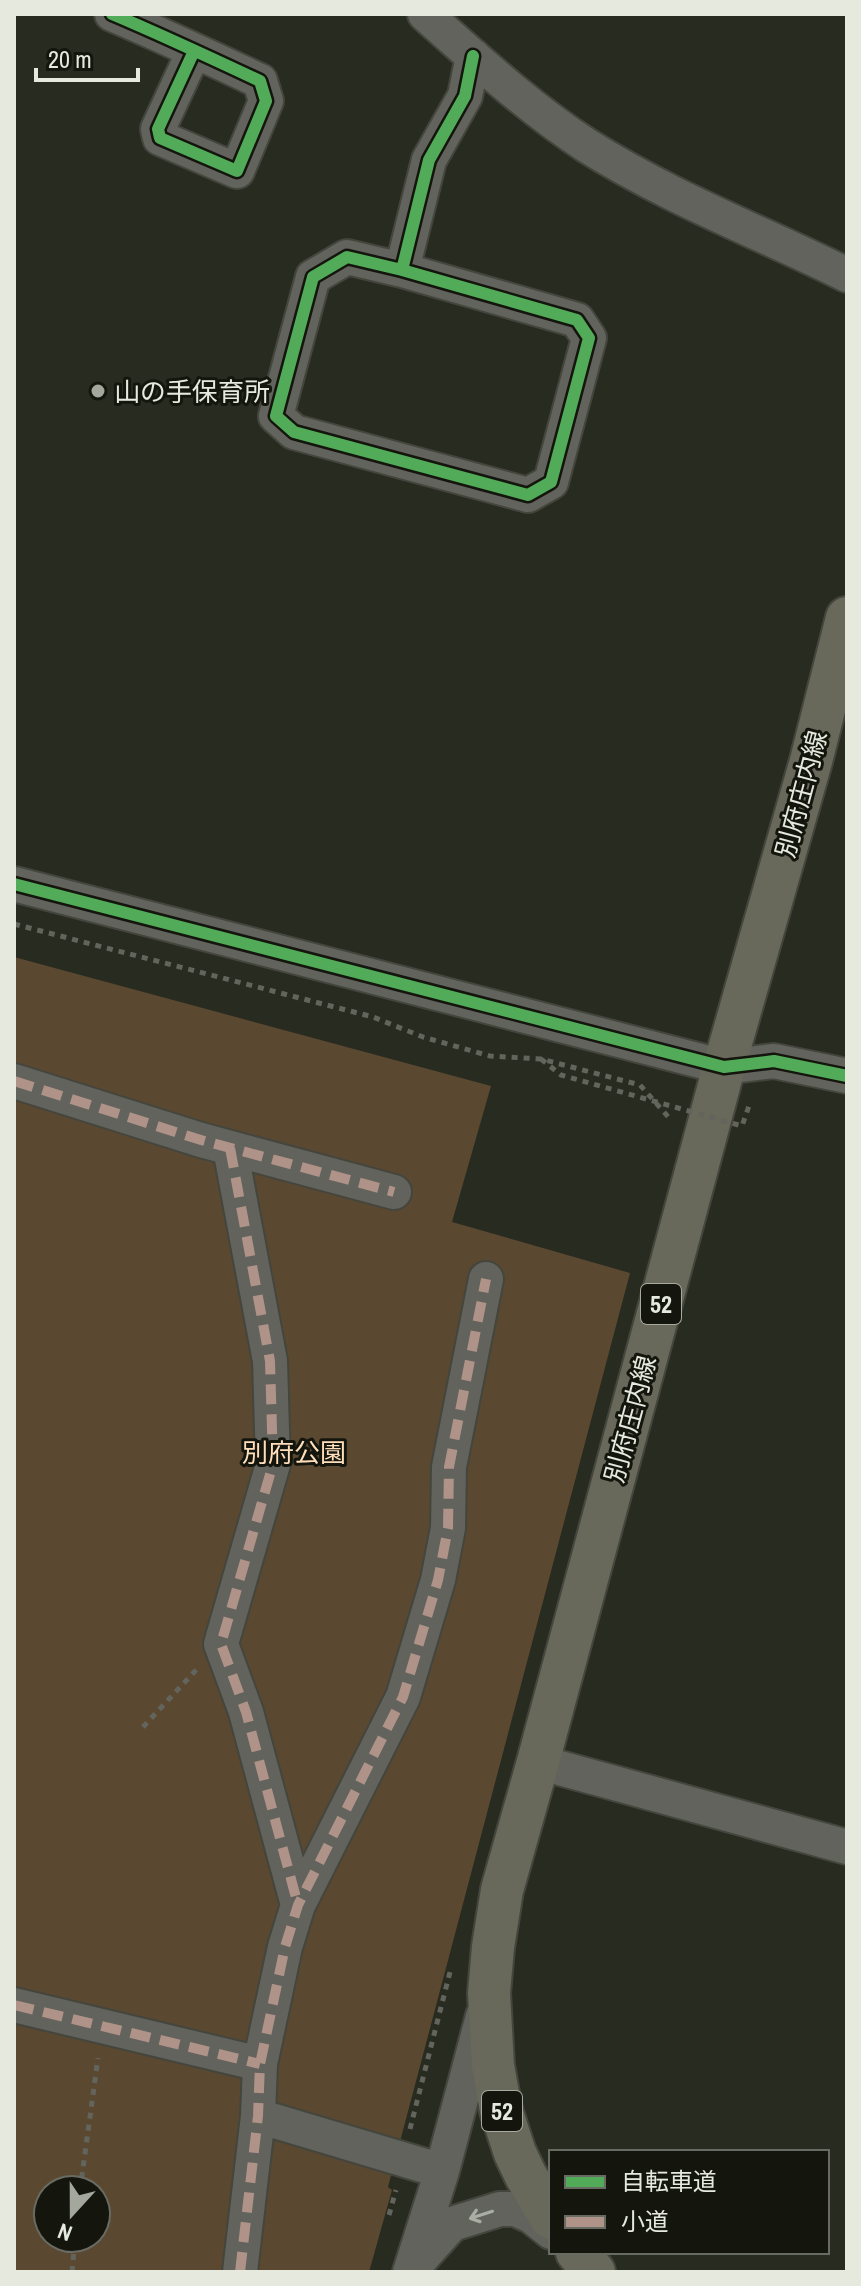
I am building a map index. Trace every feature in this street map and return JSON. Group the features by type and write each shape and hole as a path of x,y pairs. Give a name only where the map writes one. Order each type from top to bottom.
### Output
{"main road":[{"name":"別府庄内線","path":"549,2215 515,2153 501,2110 493,2066 489,1993 502,1890 724,1067 811,761 847,618"}],"street":[{"path":"425,14 503,83 584,144 656,185 847,275"},
{"path":"122,16 194,51"},
{"path":"402,270 429,160 465,96 473,56"},
{"path":"347,257 402,270 577,320 589,338 551,482 528,495 294,432 276,416 313,277 347,257"},
{"path":"14,884 724,1067 774,1061 847,1076"},
{"path":"14,1081 230,1148 394,1192"},
{"path":"230,1148 270,1361 273,1464 221,1644 246,1712 298,1905"},
{"path":"240,2272 258,2116 260,2064 285,1947 298,1905 403,1697 438,1580 448,1528 449,1467 486,1279"},
{"path":"538,1762 847,1847"},
{"path":"410,2272 442,2171 489,1993"},
{"path":"14,2005 260,2064"},
{"path":"258,2116 442,2171"},
{"path":"410,2272 452,2224 500,2209 515,2209 531,2216 549,2231"}],"path":[{"path":"541,1059 561,1075 742,1126 750,1103"},
{"path":"143,1727 221,1644"},
{"path":"82,2174 102,2025"}],"green space":[{"name":"別府公園","path":"14,957 491,1086 452,1222 630,1273 388,2187 392,2190 369,2272 14,2272"}],"marked path":[{"path":"14,1081 201,1140 394,1192"},
{"path":"230,1148 270,1361 273,1464 221,1644 246,1712 298,1905"},
{"path":"240,2272 258,2116 260,2064 285,1947 298,1905 403,1697 438,1580 448,1528 449,1467 486,1279"},
{"path":"14,2005 260,2064"}],"cycle path":[{"path":"112,14 168,38 260,81 266,101 237,171 160,138 158,129 194,51"},
{"path":"402,270 347,257 313,277 276,416 294,432 528,495 551,482 589,338 577,320 402,270 429,160 465,96 473,56"},
{"path":"14,884 724,1067 774,1061 847,1076"}],"place":[{"name":"山の手保育所","path":"98,391"}]}
